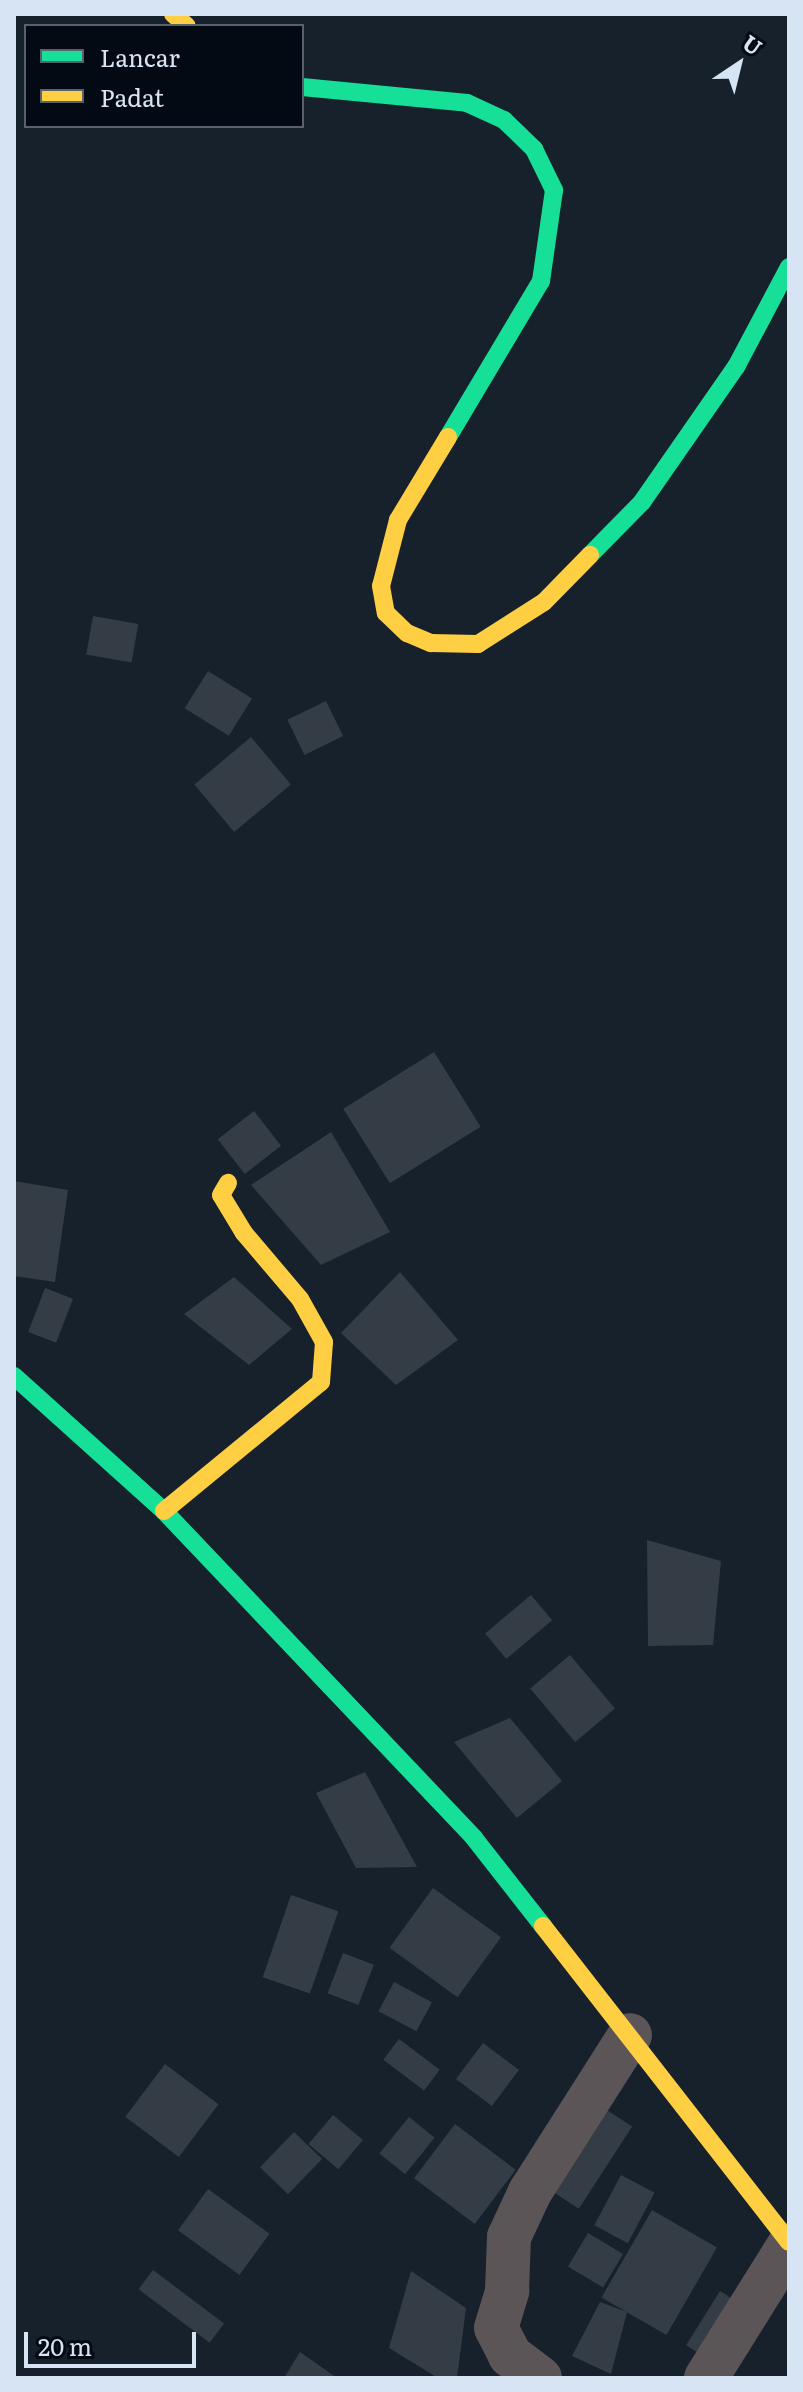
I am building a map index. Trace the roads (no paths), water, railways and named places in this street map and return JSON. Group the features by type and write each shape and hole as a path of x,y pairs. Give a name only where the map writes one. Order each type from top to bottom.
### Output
{"street":[{"path":"304,87 467,103 504,120 534,149 554,190 541,281 398,520 381,586 386,613 407,633 431,643 478,644 544,602 642,502 736,367 789,267"},
{"path":"164,1511 321,1382 324,1342 300,1299 244,1233 221,1195 228,1183"},
{"path":"14,1376 164,1511 474,1838 630,2035 789,2244 706,2378"},
{"path":"540,2378 510,2355 496,2328 507,2291 509,2237 530,2192 630,2035"}]}
